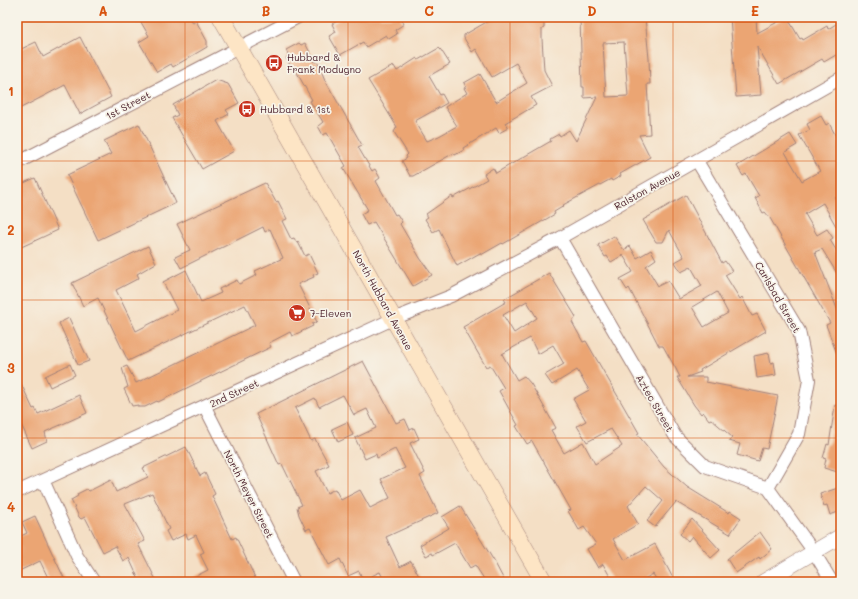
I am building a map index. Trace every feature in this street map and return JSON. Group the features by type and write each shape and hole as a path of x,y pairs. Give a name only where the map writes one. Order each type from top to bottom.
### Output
{"main road":[{"name":"North Hubbard Avenue","path":"221,17 240,46 393,319 544,582"}],"street":[{"name":"1st Street","path":"17,163 298,17"},
{"name":"Ralston Avenue","path":"451,296 560,238 840,81"},
{"name":"Carlsbad Street","path":"697,161 799,331 809,380 799,434 768,488"},
{"name":"Aztec Street","path":"560,238 674,436 705,466 768,488"},
{"name":"2nd Street","path":"17,492 205,407 393,319 451,296"},
{"name":"North Meyer Street","path":"205,407 294,582"},
{"path":"43,480 77,556 94,582"},
{"path":"768,488 814,552 832,582"},
{"path":"763,582 841,536"}],"building":[{"path":"138,17 190,17 193,23 196,21 207,41 207,47 173,67 171,64 157,72 139,42 149,36"},
{"path":"344,17 400,17 404,24 395,30 397,34 389,39 386,35 366,47 363,42 340,55 329,36 336,32 332,24"},
{"path":"490,17 510,17 511,19 544,17 542,39 544,70 552,86 531,97 536,105 505,123 508,128 499,133 496,128 463,148 464,150 455,155 454,153 413,176 410,176 402,161 407,158 406,156 408,154 394,132 397,127 368,80 394,66 397,71 417,58 418,60 439,48 450,64 429,76 440,95 442,94 447,103 415,121 427,141 439,136 457,126 445,107 467,93 464,88 466,87 464,83 480,74 496,102 527,83 516,63 492,77 476,49 472,52 464,38 464,35 490,20"},
{"path":"580,17 645,17 649,59 650,84 647,84 650,134 639,135 650,157 620,174 621,176 612,181 611,179 563,205 564,206 554,212 555,214 503,244 502,243 481,255 480,253 457,266 439,229 433,232 425,219 428,217 426,214 452,196 453,198 487,179 484,174 493,168 496,173 551,141 550,139 559,134 560,136 569,130 576,141 597,97 584,98 584,87 582,87","holes":["624,42 628,96 606,97 603,43"]},
{"path":"730,17 756,17 757,33 787,17 800,39 802,38 803,40 827,26 828,29 841,21 841,52 824,62 822,59 779,84 757,46 761,95 736,97"},
{"path":"80,37 111,97 80,114 65,85 17,110 17,51 36,42 43,57"},
{"path":"299,43 301,45 305,43 315,62 317,61 325,80 362,145 358,147 372,171 375,169 380,178 376,181 395,215 397,214 402,222 400,224 420,258 432,275 413,286 374,222 367,225 361,214 368,210 343,168 346,166 327,133 323,135 318,126 323,122 310,101 312,100 295,69 293,70 286,58 289,56 286,50"},
{"path":"216,80 228,84 239,103 226,110 229,114 217,121 234,151 202,169 172,118 178,115 173,105"},
{"path":"821,116 826,125 829,123 841,146 841,195 835,198 841,208 841,235 823,203 805,214 817,235 827,229 833,238 830,240 841,258 841,280 822,249 815,252 841,319 840,362 826,325 830,323 770,218 765,212 763,213 755,198 759,196 746,174 743,176 737,166 790,134 797,145 785,152 802,181 820,171 799,135 810,130 807,124"},
{"path":"139,124 176,203 98,240 67,175 111,154 104,141"},
{"path":"35,178 58,230 17,249 17,186"},
{"path":"265,183 276,202 278,201 287,219 282,221 291,239 294,238 297,243 298,242 305,256 309,254 318,273 313,275 314,277 298,284 317,322 312,324 313,326 292,336 290,332 269,343 271,347 158,402 157,401 145,407 138,407 138,405 132,406 124,389 128,387 122,368 127,366 136,383 255,325 245,305 128,361 98,298 83,306 72,283 148,246 156,263 137,274 139,278 116,290 136,331 177,310 163,282 186,270 201,302 221,293 219,289 237,280 239,284 257,275 255,271 283,258 270,229 265,232 263,227 181,268 175,257 190,250 177,224"},
{"path":"686,195 722,263 725,261 732,271 725,275 740,299 742,297 752,316 757,314 766,331 700,370 701,372 687,377 706,377 706,382 778,396 767,449 762,448 758,461 737,455 740,444 729,441 732,437 711,419 709,420 703,412 701,414 694,405 677,377 680,377 663,346 659,346 629,288 627,290 620,279 633,272 623,255 611,262 607,256 605,257 598,245 614,236 624,250 630,246 637,258 651,250 656,259 646,266 658,286 668,281 679,299 702,286 691,267 681,272 675,262 684,257 669,230 663,242 656,242 643,220","holes":["717,292 728,313 704,327 692,307"]},
{"path":"549,273 576,317 572,322 583,342 586,341 639,433 637,434 664,467 687,487 729,513 730,511 741,518 730,534 676,502 655,527 647,521 663,501 646,486 628,506 638,524 613,539 625,560 655,544 675,582 658,582 653,574 639,582 613,582 603,564 598,568 587,549 596,544 584,527 579,530 568,511 571,510 532,441 527,444 516,426 518,425 499,391 504,388 490,365 486,367 463,327 506,302 504,299","holes":["527,301 537,318 514,333 503,315","530,338 538,354 553,345 564,364 545,375 552,385 577,370 589,390 573,399 586,421 577,426 587,442 611,429 622,446 595,464 583,442 564,453 551,430 556,428 531,384 524,376 517,380 502,354"]},
{"path":"69,318 89,361 78,365 59,323"},
{"path":"769,353 771,363 774,362 776,375 757,378 754,356"},
{"path":"363,361 396,423 405,419 410,430 414,428 419,439 410,443 425,473 420,476 438,513 386,537 400,567 411,561 422,582 385,582 380,572 363,580 359,571 348,576 340,559 329,565 310,528 306,530 297,507 302,505 282,464 279,465 256,414","holes":["343,395 354,415 367,409 376,428 355,438 365,459 376,454 377,458 395,449 405,468 381,479 390,498 370,508 360,490 341,500 335,489 327,493 316,471 329,465 315,439 311,441 295,408 315,398 319,407"]},
{"path":"70,364 75,375 50,387 45,376"},
{"path":"17,375 33,409 35,408 38,414 79,395 87,413 45,432 47,441 32,448 19,420 22,419 17,408"},
{"path":"835,405 841,406 841,473 824,468 826,459 823,458 827,444 829,445"},
{"path":"347,422 353,435 338,442 332,429"},
{"path":"186,447 200,476 205,473 215,494 212,496 232,539 236,537 257,582 184,582 208,570 200,554 204,552 196,535 188,539 186,534 171,541 166,531 169,529 152,493 125,504 145,541 138,544 157,582 140,582 129,558 123,561 115,546 103,552 85,517 81,519 79,517 71,500 78,496 77,494 87,489 89,491 111,480 116,492 148,477 143,468"},
{"path":"838,488 841,495 841,511 830,515 827,505 824,506 820,494"},
{"path":"460,506 494,561 505,582 486,582 475,565 470,568 455,543 433,555 432,553 426,556 420,545 449,528 442,517"},
{"path":"35,516 66,582 50,582 40,561 17,572 17,538 27,533 22,522"},
{"path":"692,519 720,550 711,558 692,536 688,541 680,534"},
{"path":"760,532 772,549 760,559 759,557 736,573 727,559"}],"place":[{"name":"Hubbard & Frank Modugno","path":"274,63"},
{"name":"Hubbard & 1st","path":"247,109"},
{"name":"7-Eleven","path":"297,313"}]}
